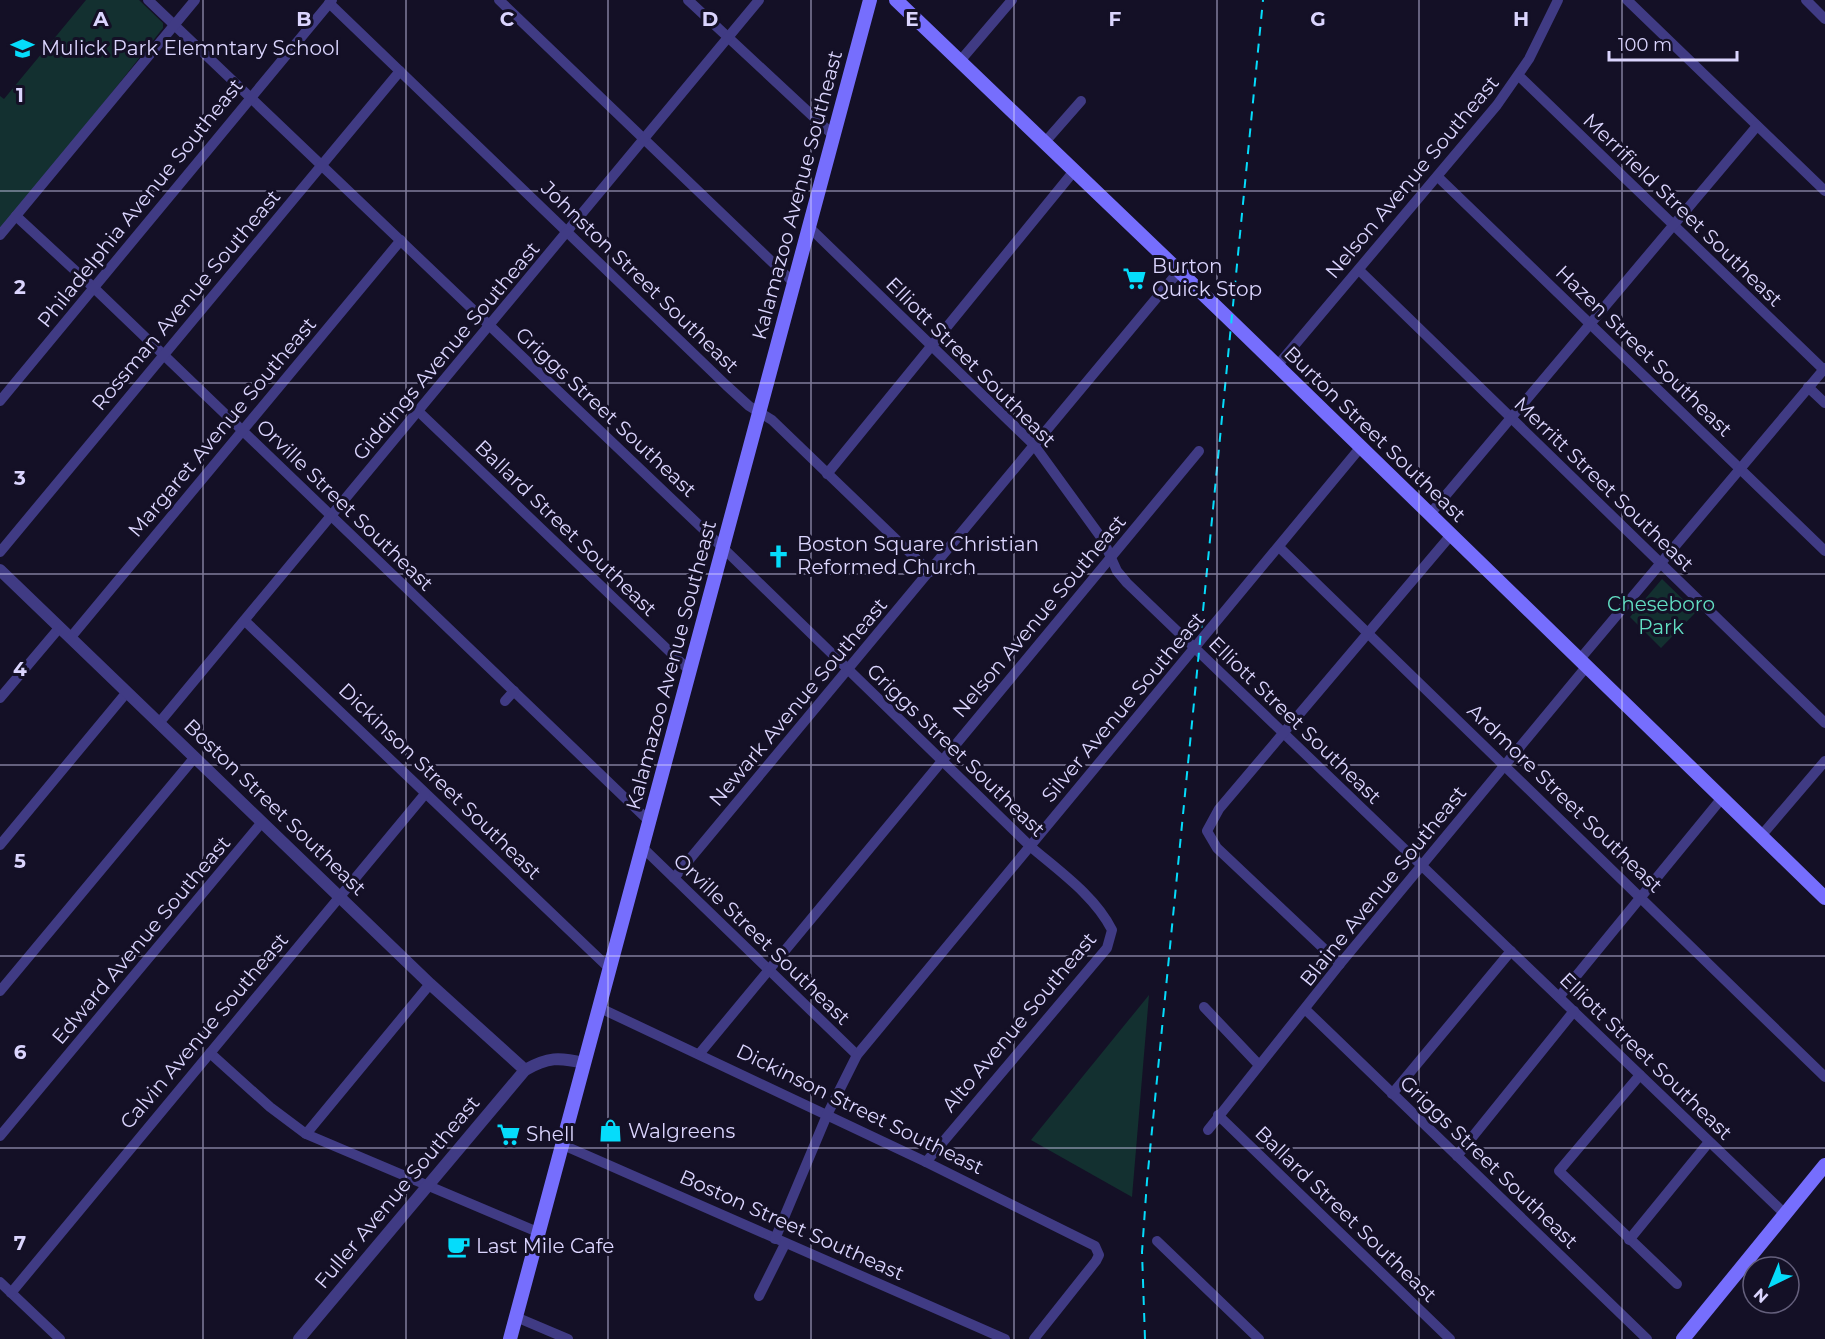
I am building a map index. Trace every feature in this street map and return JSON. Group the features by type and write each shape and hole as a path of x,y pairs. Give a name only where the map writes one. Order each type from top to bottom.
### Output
{"main road":[{"name":"Kalamazoo Avenue Southeast","path":"510,1339 870,0"},
{"name":"Burton Street Southeast","path":"896,0 1584,662 1825,898"},
{"path":"1683,1339 1825,1165"}],"street":[{"name":"Griggs Street Southeast","path":"148,0 323,164 1031,847 1084,893 1106,918 1112,930"},
{"path":"0,236 195,0"},
{"path":"499,0 794,282"},
{"path":"688,0 833,135"},
{"name":"Giddings Avenue Southeast","path":"159,723 490,327 759,0"},
{"path":"960,62 1012,0"},
{"name":"Nelson Avenue Southeast","path":"1277,366 1438,177 1519,76 1558,0"},
{"path":"1627,0 1825,191"},
{"path":"1806,0 1825,19"},
{"name":"Johnston Street Southeast","path":"331,2 726,385 772,420 930,572"},
{"name":"Philadelphia Avenue Southeast","path":"0,401 331,2"},
{"name":"Rossman Avenue Southeast","path":"0,552 400,71"},
{"name":"Merrifield Street Southeast","path":"1519,76 1824,369"},
{"path":"1045,142 1081,101"},
{"path":"1430,514 1757,126"},
{"path":"827,474 1074,171"},
{"name":"Hazen Street Southeast","path":"1438,177 1825,552"},
{"name":"Orville Street Southeast","path":"16,216 649,820"},
{"name":"Elliott Street Southeast","path":"809,227 1034,445 1112,556 1117,571 1127,583 1785,1214"},
{"name":"Margaret Avenue Southeast","path":"71,638 401,240"},
{"name":"Merritt Street Southeast","path":"1359,270 1825,723"},
{"name":"Newark Avenue Southeast","path":"674,878 1179,271"},
{"name":"Blaine Avenue Southeast","path":"1208,1130 1306,1010 1340,964 1505,765 1661,563 1824,369"},
{"path":"1808,387 1825,403"},
{"name":"Ballard Street Southeast","path":"418,411 690,671"},
{"name":"Silver Avenue Southeast","path":"759,1296 826,1114 857,1055 1360,448"},
{"name":"Nelson Avenue Southeast","path":"699,1053 1199,451"},
{"path":"1340,964 1217,848 1207,831 1219,809 1451,535"},
{"name":"Ardmore Street Southeast","path":"1279,547 1825,1077"},
{"name":"Boston Street Southeast","path":"0,570 430,984 525,1070"},
{"name":"Dickinson Street Southeast","path":"245,621 610,969"},
{"path":"0,699 60,627"},
{"path":"505,701 514,691"},
{"path":"0,845 127,692"},
{"path":"0,991 195,757"},
{"path":"1761,836 1825,761"},
{"name":"Calvin Avenue Southeast","path":"11,1293 425,794"},
{"path":"1560,997 1722,798"},
{"name":"Edward Avenue Southeast","path":"0,1136 262,822"},
{"name":"Orville Street Southeast","path":"643,848 857,1055"},
{"name":"Alto Avenue Southeast","path":"926,1162 1107,948 1112,930"},
{"path":"1392,1094 1511,951"},
{"path":"306,1134 430,984"},
{"path":"1204,1007 1259,1065"},
{"name":"Dickinson Street Southeast","path":"600,1008 926,1162 1082,1239 1098,1251 1096,1261 1034,1339"},
{"name":"Griggs Street Southeast","path":"1306,1010 1647,1339"},
{"path":"1457,1155 1574,1011"},
{"path":"210,1053 270,1107 306,1134 540,1233"},
{"path":"525,1070 543,1060 562,1058 584,1063"},
{"name":"Fuller Avenue Southeast","path":"299,1339 525,1070"},
{"path":"1640,1075 1559,1171 1677,1284"},
{"name":"Ballard Street Southeast","path":"1218,1115 1450,1339"},
{"path":"1629,1240 1709,1142"},
{"name":"Boston Street Southeast","path":"563,1145 1005,1339"},
{"path":"1158,1241 1260,1339"},
{"path":"0,1282 60,1339"},
{"path":"516,1317 568,1339"}],"green space":[{"path":"86,0 139,0 163,23 163,28 0,234 0,96 4,99"},
{"name":"Cheseboro Park","path":"1662,579 1696,612 1661,648 1630,617"},
{"path":"1149,995 1132,1197 1031,1140"}],"railway":[{"path":"1145,1339 1142,1252 1147,1181 1263,0"}],"place":[{"name":"Mulick Park Elemntary School","path":"23,48"},
{"name":"Burton Quick Stop","path":"1134,278"},
{"name":"Boston Square Christian Reformed Church","path":"779,556"},
{"name":"Walgreens","path":"610,1131"},
{"name":"Shell","path":"508,1134"},
{"name":"Last Mile Cafe","path":"458,1246"}]}
